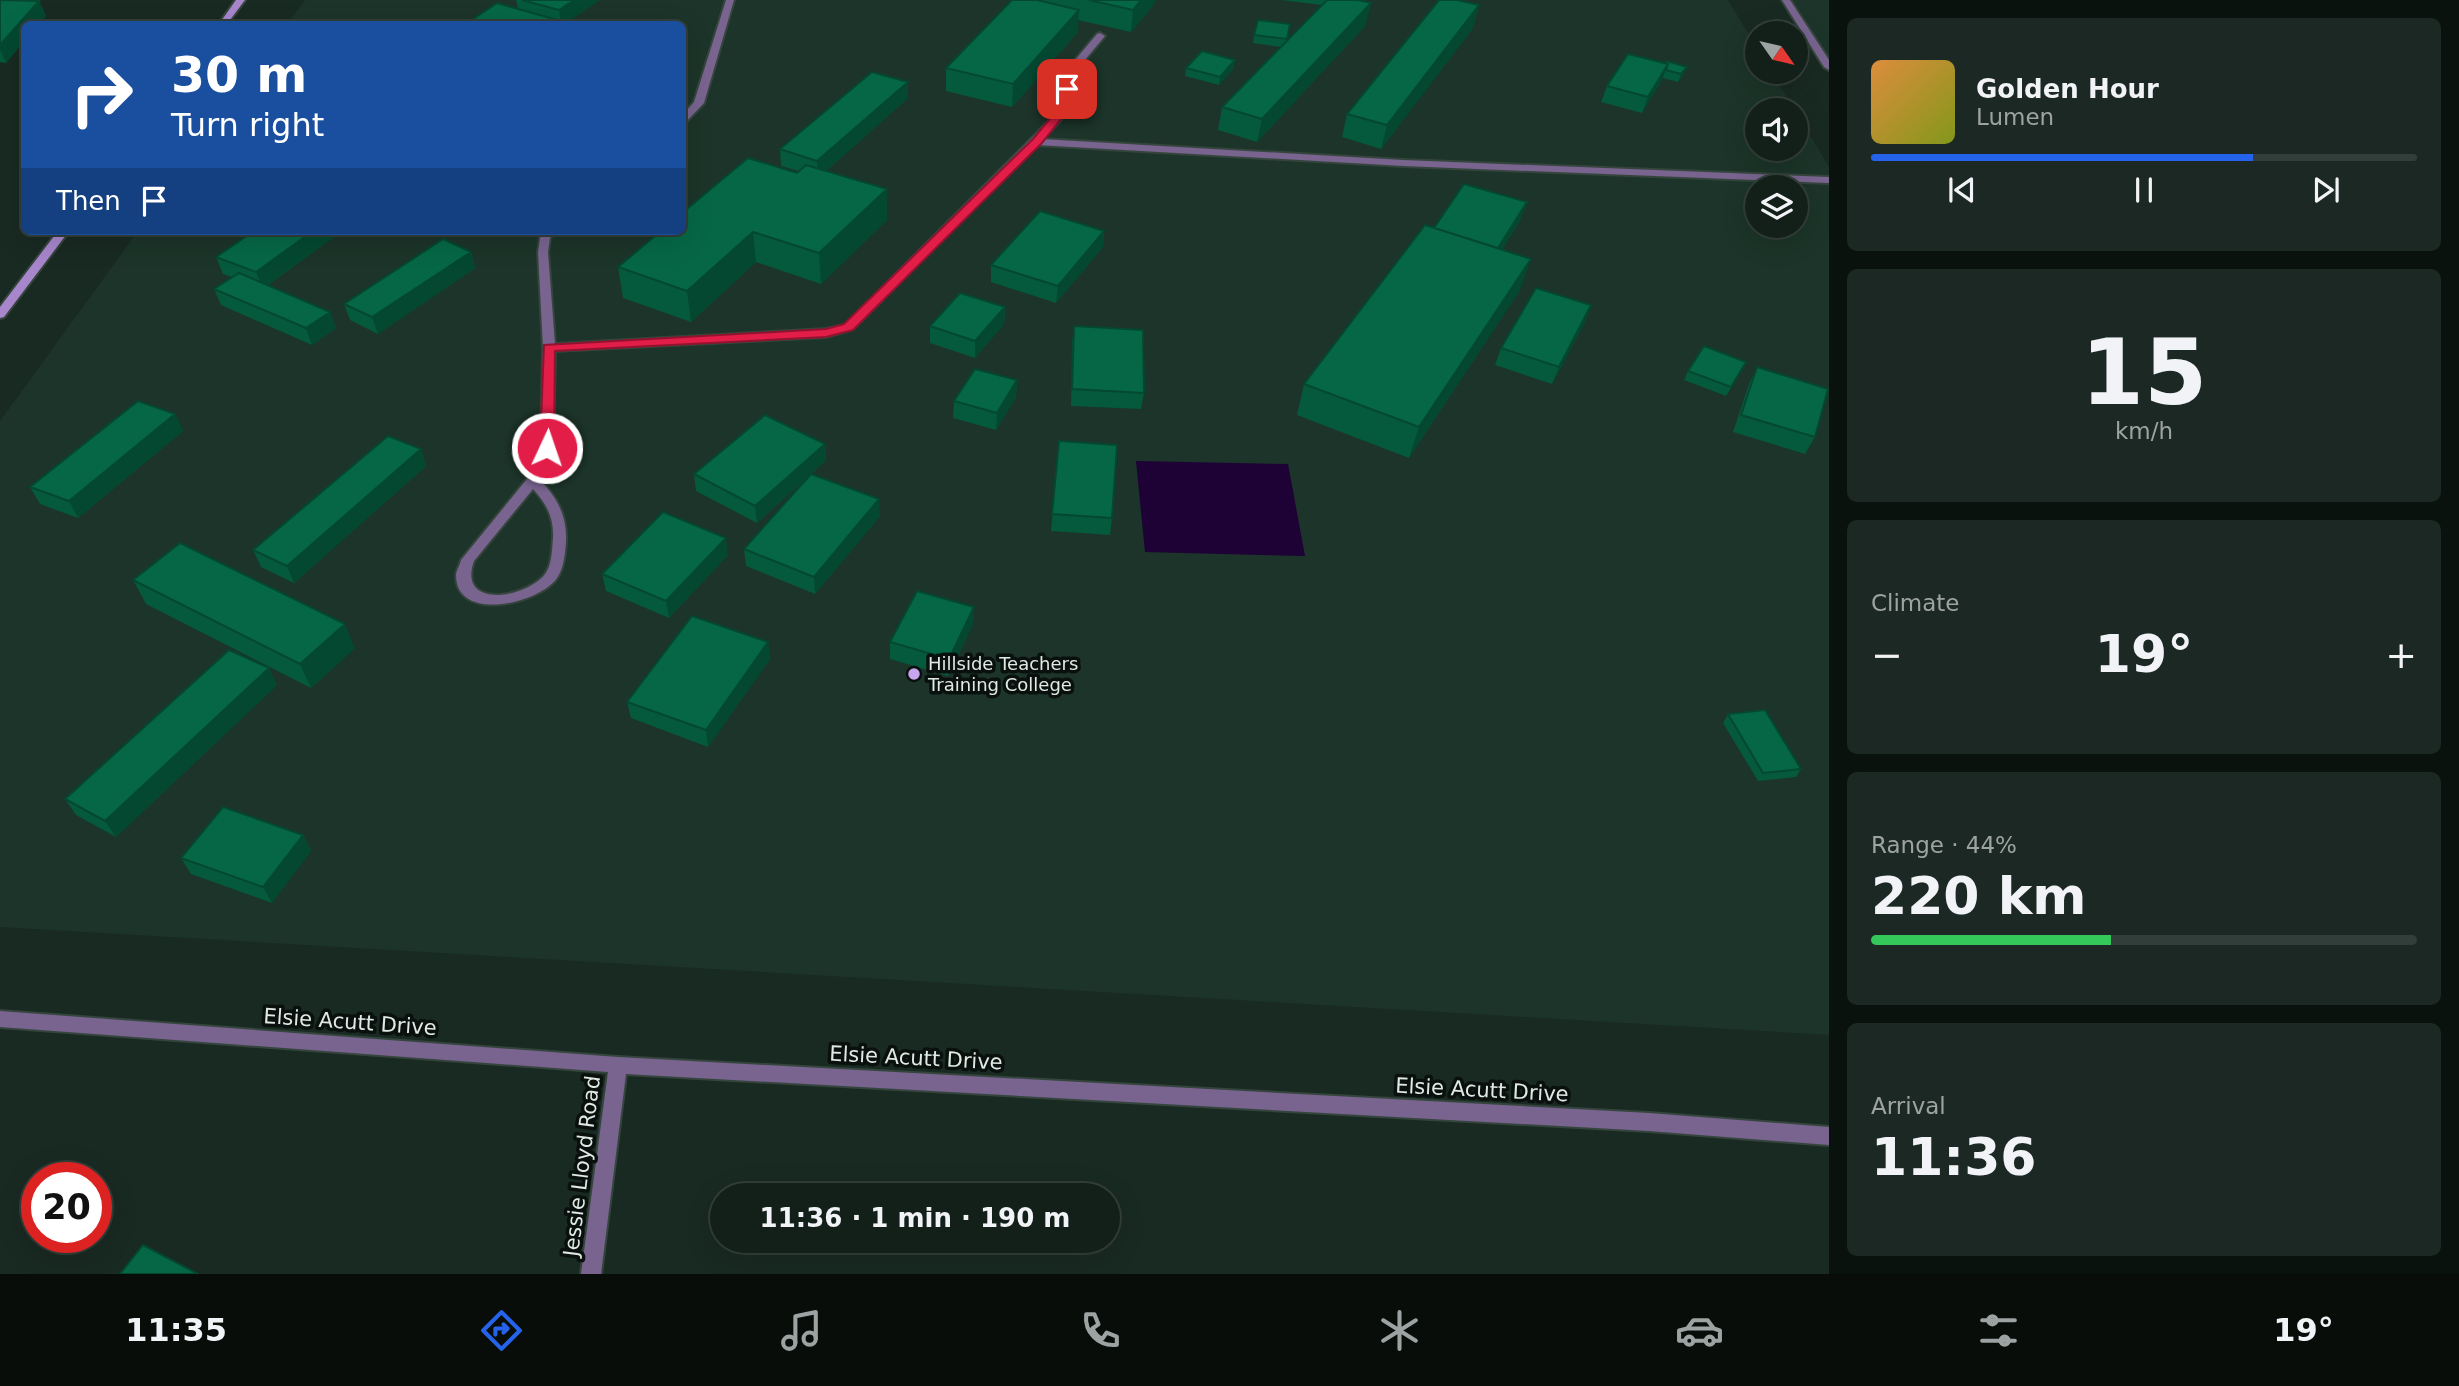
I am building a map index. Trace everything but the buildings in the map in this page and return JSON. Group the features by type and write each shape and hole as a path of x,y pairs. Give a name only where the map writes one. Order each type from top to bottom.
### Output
{"main road":[{"path":"225,21 241,0"},
{"path":"0,315 61,235"}],"street":[{"path":"686,118 699,103 730,0"},
{"path":"1786,0 1829,67"},
{"path":"549,348 826,333 849,327 1037,142 1063,109 1069,73 1100,36"},
{"path":"1037,142 1403,163 1829,180"},
{"path":"533,481 555,507 561,522 557,565 540,588 524,597 500,601 474,594 466,587 463,574 468,560 533,481 547,448 549,348 543,252 547,235"},
{"name":"Elsie Acutt Drive","path":"0,1019 618,1065 1649,1122 1829,1136"},
{"name":"Jessie Lloyd Road","path":"591,1274 618,1065"}],"shaded area":[{"name":"Hillside Teachers Training College","path":"305,0 1728,0 1745,28 1745,84 1779,84 1787,98 1745,98 1745,161 1808,161 1808,132 1829,167 1829,1035 0,927 0,421 135,235 686,235 686,21 289,21"},
{"path":"1791,0 1829,0 1829,58 1808,26 1808,21 1805,21"},
{"path":"1136,461 1288,464 1305,556 1145,552"}],"place":[{"name":"Hillside Teachers Training College","path":"914,674"}],"route":[{"path":"547,448 549,348 826,333 849,327 1037,142 1063,109 1067,89"}]}
